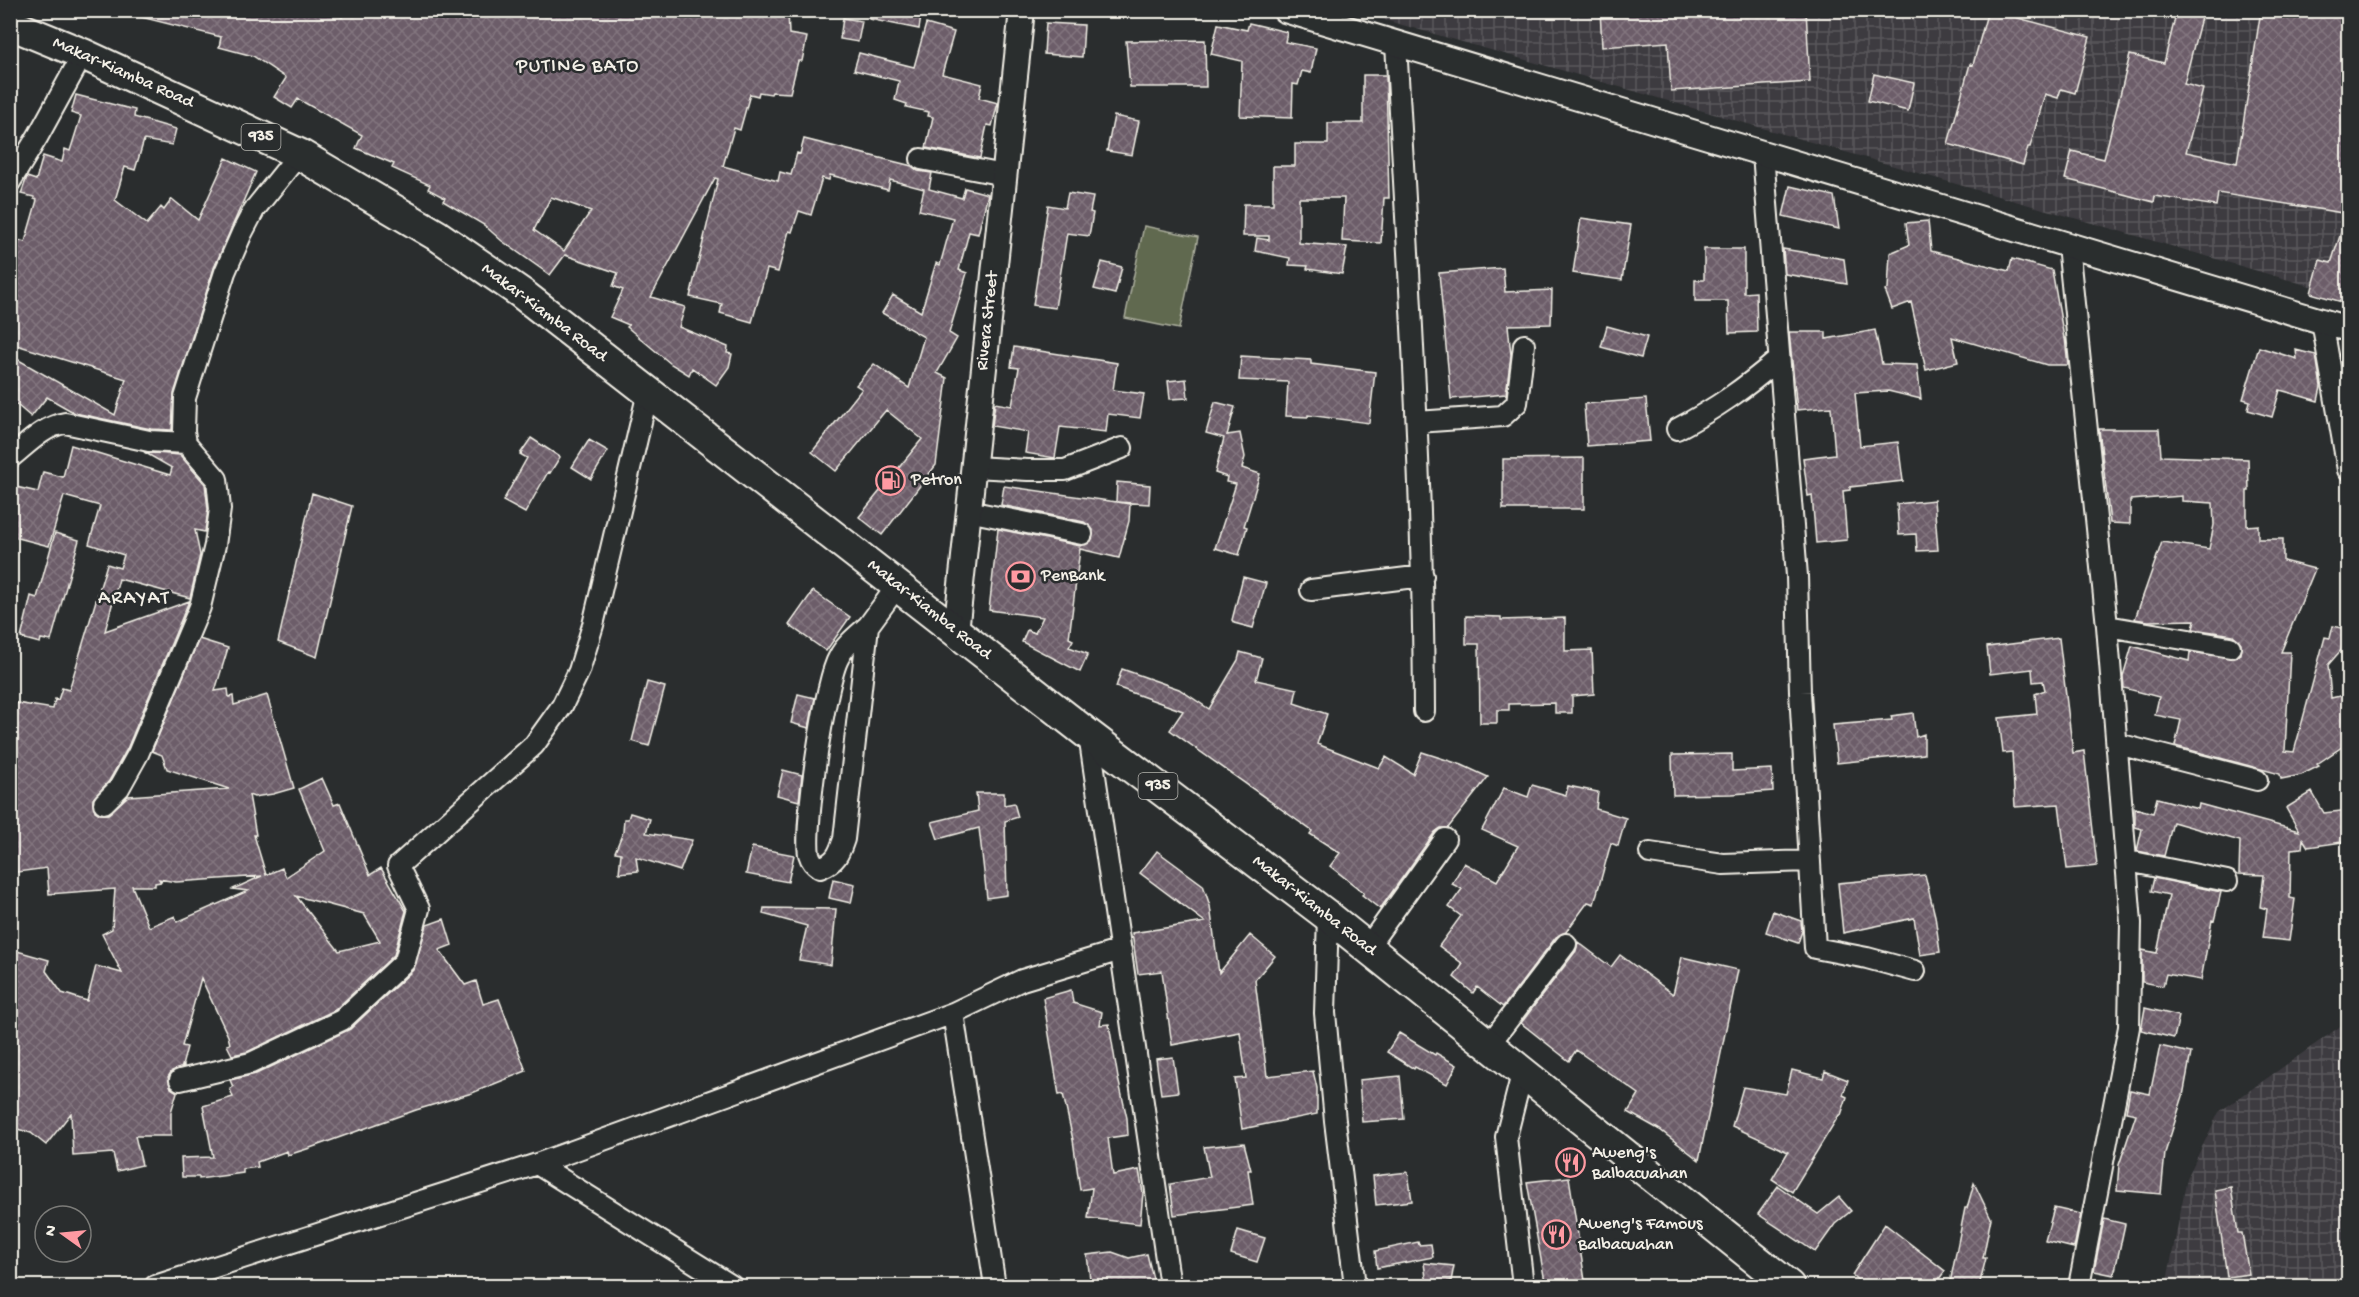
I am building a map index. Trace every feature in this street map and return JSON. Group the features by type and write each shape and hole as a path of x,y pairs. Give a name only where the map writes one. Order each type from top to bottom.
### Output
{"main road":[{"name":"Makar-Kiamba Road","path":"10,24 79,52 298,154 438,236 521,293 1089,735 1328,916 1784,1285"}],"street":[{"name":"Rivera Street","path":"956,632 1022,10"},
{"path":"1286,10 2349,329"},
{"path":"1396,44 1418,422 1423,576 1424,711"},
{"path":"10,182 39,136 79,52"},
{"path":"104,803 119,788 138,754 200,607 215,544 220,509 217,479 186,443 186,398 225,272 254,210 298,154"},
{"path":"1763,154 1797,576 1800,692 1815,948 1867,958 1915,971"},
{"path":"921,159 1004,175"},
{"path":"2068,245 2118,744 2131,923 2129,1027 2079,1287"},
{"path":"2322,321 2349,470"},
{"path":"1418,422 1503,416 1517,403 1524,345"},
{"path":"1677,429 1711,411 1739,392 1779,359"},
{"path":"180,1080 251,1063 342,1020 405,961 419,909 398,866 534,745 562,706 579,671 593,625 648,392"},
{"path":"10,458 44,430 65,423 149,441 186,443"},
{"path":"973,467 1065,470 1122,448"},
{"path":"968,511 1082,534"},
{"path":"1311,590 1423,576"},
{"path":"868,626 844,839 837,858 829,865 820,868 812,862 809,853 809,836 816,762 831,679 839,656 868,626 898,585"},
{"path":"2107,626 2230,647"},
{"path":"1089,735 1170,1287"},
{"path":"2118,744 2257,780"},
{"path":"1367,948 1445,839"},
{"path":"1650,853 1723,864 1810,861"},
{"path":"2128,861 2227,881"},
{"path":"1328,916 1325,1013 1335,1122 1355,1287"},
{"path":"1488,1046 1566,944"},
{"path":"155,1287 537,1164 953,1013 1022,980 1121,950"},
{"path":"953,1013 995,1287"},
{"path":"1522,1074 1506,1137 1523,1287"},
{"path":"537,1164 732,1287"}],"shaded area":[{"path":"1353,11 2348,11 2348,297 1554,68"},
{"path":"2348,1021 2348,1286 2166,1286 2187,1178 2219,1112"}],"green space":[{"path":"1144,226 1198,237 1179,329 1125,318"}],"building":[{"path":"141,10 325,10 342,17 344,10 788,10 789,34 807,37 802,61 798,61 790,93 759,92 758,96 750,94 740,130 734,128 723,166 778,181 780,172 791,175 797,153 800,154 804,139 932,173 929,189 962,198 965,188 988,194 978,234 969,232 959,270 967,273 949,333 957,338 937,373 947,378 936,465 882,535 859,517 922,439 886,410 836,471 812,452 862,389 856,385 874,364 909,388 924,337 882,313 893,295 921,312 936,263 940,265 953,218 919,210 924,189 890,180 888,190 830,175 829,180 822,178 811,215 799,211 792,232 789,231 778,272 767,269 752,322 720,313 722,304 690,297 718,179 715,178 651,297 685,307 679,327 728,347 727,353 732,354 729,367 716,385 692,368 689,375 671,364 627,327 629,325 610,317 623,290 613,286 618,273 565,255 550,275 502,241 484,225 443,201 445,198 428,189 430,185 392,168 394,164 356,148 362,135 298,99 292,108 274,97 286,78 253,56 219,47 221,37 141,17","holes":["551,197 591,211 564,251 534,230"]},
{"path":"870,10 922,10 919,29 869,19"},
{"path":"1600,10 1806,10 1810,82 1671,91 1668,42 1602,47"},
{"path":"1988,10 2090,37 2075,93 2061,89 2058,98 2045,94 2023,165 1948,144 1970,64 1973,65"},
{"path":"2177,10 2203,10 2184,84 2203,89 2186,152 2237,163 2261,10 2349,10 2349,214 2218,193 2216,206 2155,196 2154,202 2065,179 2072,151 2104,159 2130,55 2164,63"},
{"path":"843,18 862,21 858,42 840,39"},
{"path":"1046,23 1084,25 1082,57 1044,54"},
{"path":"1249,23 1287,32 1285,42 1316,48 1311,73 1302,71 1298,85 1293,84 1292,118 1240,116 1242,61 1211,54 1218,24 1247,30"},
{"path":"926,24 954,32 942,74 982,84 979,98 998,103 992,126 987,125 980,158 926,148 933,117 928,116 929,112 906,107 907,104 895,100 899,81 854,70 859,53 914,67"},
{"path":"1205,40 1206,87 1130,87 1126,41"},
{"path":"1874,74 1914,83 1908,111 1868,101"},
{"path":"1363,75 1386,75 1389,198 1384,198 1381,243 1342,241 1344,198 1299,198 1299,243 1347,247 1342,274 1307,269 1308,266 1289,265 1290,258 1255,251 1257,238 1269,240 1269,236 1243,236 1244,204 1273,204 1273,166 1295,166 1295,144 1328,144 1328,123 1363,123"},
{"path":"76,95 135,110 134,117 176,129 172,145 144,140 135,170 125,167 115,200 147,224 161,207 164,210 172,199 198,220 226,158 256,172 214,268 174,394 172,430 151,429 75,413 47,397 31,417 10,399 10,355 115,415 126,379 10,343 10,238 25,242 37,200 21,194 27,177 36,180 43,156 62,162 65,149 70,151 81,116 71,113"},
{"path":"1114,116 1139,121 1132,155 1107,151"},
{"path":"1790,186 1834,196 1839,229 1783,216"},
{"path":"1068,193 1093,197 1089,236 1067,233 1055,308 1033,305 1048,205 1065,208"},
{"path":"1581,218 1631,225 1622,280 1573,273"},
{"path":"1928,221 1931,251 2009,271 2012,259 2052,270 2068,365 2047,365 1952,337 1958,362 1926,370 1911,302 1892,309 1885,290 1888,289 1890,253 1909,245 1906,223"},
{"path":"2345,221 2349,222 2349,304 2311,293 2320,260 2331,263"},
{"path":"1704,249 1744,249 1744,293 1756,292 1757,332 1729,333 1728,301 1695,301 1695,280 1704,280"},
{"path":"1783,249 1844,259 1847,284 1785,274"},
{"path":"1102,262 1122,267 1115,294 1094,289"},
{"path":"1503,268 1505,292 1552,290 1551,324 1508,325 1511,355 1506,394 1451,399 1439,273"},
{"path":"1607,326 1647,337 1641,358 1601,347"},
{"path":"1875,330 1882,364 1917,365 1921,399 1888,391 1855,393 1860,446 1898,442 1903,481 1850,487 1850,490 1843,491 1847,540 1816,543 1812,495 1808,496 1803,458 1835,454 1831,407 1797,410 1789,332 1826,332 1826,339"},
{"path":"1014,347 1117,363 1113,390 1144,394 1140,418 1108,414 1106,432 1060,427 1055,458 1025,453 1028,432 992,426 995,403 1012,406 1019,368 1011,367"},
{"path":"2259,347 2297,359 2296,350 2316,355 2321,387 2318,401 2280,390 2272,417 2248,410 2250,401 2243,399"},
{"path":"1241,356 1311,360 1311,364 1375,372 1369,423 1308,415 1308,417 1286,416 1288,382 1239,380"},
{"path":"1186,379 1188,398 1170,399 1168,381"},
{"path":"1646,399 1650,441 1587,446 1584,404"},
{"path":"1215,402 1235,407 1227,435 1240,433 1245,457 1242,468 1260,474 1244,526 1247,527 1239,555 1215,548 1236,484 1226,482 1227,477 1215,473 1224,438 1206,433"},
{"path":"2099,429 2159,429 2161,456 2248,459 2247,526 2258,525 2258,539 2283,539 2283,561 2315,569 2281,652 2290,652 2285,751 2294,752 2325,637 2330,638 2333,626 2349,630 2349,641 2328,665 2331,698 2349,694 2349,742 2317,764 2319,766 2301,775 2281,779 2280,774 2175,746 2181,720 2155,715 2159,697 2124,688 2123,676 2132,646 2189,661 2190,652 2234,658 2240,654 2241,643 2233,635 2193,629 2195,620 2135,619 2162,542 2209,549 2214,525 2213,503 2182,501 2182,496 2130,500 2130,524 2110,523"},
{"path":"531,438 560,457 550,473 548,472 525,513 503,501 527,458 520,454"},
{"path":"589,440 608,451 591,479 572,467"},
{"path":"71,445 170,475 172,468 144,452 180,455 205,484 208,509 205,532 195,530 200,555 190,598 119,579 105,631 189,601 127,749 109,781 93,799 95,811 108,814 128,796 229,789 167,769 162,755 152,751 199,639 228,648 215,691 228,689 229,697 233,696 234,705 267,695 294,788 254,797 249,795 256,835 254,835 266,875 282,868 286,877 325,851 299,789 322,778 334,805 340,803 370,875 381,868 406,911 394,955 335,1010 247,1052 232,1055 227,1045 230,1044 228,1036 201,978 182,1046 187,1047 182,1066 184,1067 172,1071 168,1077 171,1088 177,1092 171,1112 171,1136 135,1136 142,1165 117,1171 113,1153 73,1156 71,1113 46,1145 31,1133 14,1128 17,1119 10,1117 10,949 49,960 46,971 62,993 87,1001 96,966 122,973 102,934 112,929 115,889 49,894 47,868 10,873 10,702 53,709 55,699 58,700 62,688 69,690 107,564 120,568 124,555 89,544 100,506 64,496 49,546 10,536 10,513 16,487 38,492 43,472 63,477","holes":["262,876 233,889 248,891 177,922 175,916 149,927 132,886 155,886 155,883 161,882 159,879 176,882","296,896 364,914 380,941 339,951"]},
{"path":"1584,458 1584,509 1503,509 1503,459"},
{"path":"1117,482 1150,485 1149,504 1117,502 1130,504 1129,521 1119,558 1080,549 1069,638 1073,640 1069,647 1088,654 1080,672 1022,642 1027,630 1035,633 1043,617 989,610 998,529 1080,546 1091,541 1093,530 1084,522 1001,505 1004,486 1116,502"},
{"path":"312,493 352,506 317,657 278,642"},
{"path":"1934,500 1938,550 1917,551 1916,534 1899,535 1897,504"},
{"path":"55,533 79,540 51,641 41,639 40,643 21,638 31,596 37,598"},
{"path":"1243,577 1266,583 1253,628 1234,623 1232,620"},
{"path":"813,591 850,617 826,651 789,625"},
{"path":"1466,616 1501,617 1501,620 1565,618 1565,651 1592,650 1594,694 1572,696 1572,713 1555,713 1555,703 1509,704 1509,710 1497,710 1497,723 1480,723 1479,644 1466,644"},
{"path":"2059,638 2073,753 2084,751 2097,866 2067,869 2059,804 2015,807 2012,752 2003,753 1999,718 2037,714 2035,694 2045,690 2043,681 2033,682 2032,669 1990,674 1987,647"},
{"path":"1240,652 1262,658 1256,680 1297,689 1294,703 1327,714 1317,744 1379,768 1386,757 1413,774 1422,752 1462,765 1488,777 1448,828 1441,828 1435,832 1380,909 1330,866 1340,853 1310,834 1312,831 1170,730 1183,711 1116,687 1122,669 1179,689 1209,709 1238,660"},
{"path":"647,682 665,687 649,746 632,741"},
{"path":"798,694 815,698 809,728 791,723"},
{"path":"1913,713 1916,737 1924,734 1924,754 1837,763 1833,725 1892,720 1891,716"},
{"path":"1732,754 1732,771 1772,769 1773,791 1673,795 1672,755"},
{"path":"783,770 802,775 799,801 777,795"},
{"path":"1532,785 1566,795 1568,786 1598,792 1596,809 1626,818 1618,846 1611,843 1594,904 1588,902 1566,932 1556,937 1503,1007 1477,987 1473,993 1454,977 1463,964 1439,946 1461,916 1449,907 1462,889 1452,884 1464,863 1497,881 1518,846 1482,830 1504,788 1528,797"},
{"path":"2312,792 2324,813 2349,810 2349,841 2308,847 2303,839 2302,848 2291,849 2290,898 2295,899 2289,941 2263,938 2267,909 2260,907 2264,875 2239,874 2240,841 2173,822 2164,856 2137,851 2142,829 2135,827 2135,808 2153,813 2157,798 2198,809 2199,804 2299,831 2286,808"},
{"path":"976,793 1004,793 1004,805 1014,803 1018,817 1005,821 1007,895 987,898 979,828 938,839 932,822 978,811"},
{"path":"630,813 650,819 646,833 692,840 680,871 636,857 638,871 619,873 621,853 615,852 623,832 624,819 628,819"},
{"path":"752,847 794,855 788,882 746,874"},
{"path":"1157,851 1203,885 1210,906 1219,973 1250,935 1275,956 1255,980 1267,1076 1313,1071 1317,1088 1317,1114 1242,1129 1235,1079 1246,1078 1240,1032 1172,1045 1162,971 1138,974 1132,933 1205,922 1140,873"},
{"path":"1925,875 1935,916 1940,952 1920,955 1914,918 1843,933 1838,883"},
{"path":"2154,878 2221,892 2214,921 2212,920 2201,980 2166,974 2163,986 2142,982 2142,950 2157,953 2169,895 2151,891"},
{"path":"833,879 855,884 851,903 829,898"},
{"path":"764,908 836,909 831,965 799,960 807,926 763,914"},
{"path":"1773,911 1801,921 1802,931 1798,943 1766,932"},
{"path":"444,919 452,945 439,950 465,985 476,981 483,1004 499,999 526,1071 472,1093 416,1110 310,1148 288,1155 287,1151 257,1162 258,1167 243,1169 243,1173 199,1179 199,1177 182,1177 181,1158 213,1157 203,1106 233,1097 230,1080 256,1074 350,1029 413,970 427,925"},
{"path":"1578,942 1611,967 1620,955 1673,994 1682,957 1738,970 1699,1160 1660,1130 1628,1112 1639,1094 1576,1050 1569,1061 1521,1023 1576,951"},
{"path":"1071,990 1073,1003 1102,1012 1100,1025 1109,1024 1127,1118 1128,1135 1108,1138 1113,1175 1139,1170 1143,1193 1140,1224 1088,1218 1092,1188 1080,1190 1073,1140 1063,1094 1059,1095 1043,998"},
{"path":"2145,1008 2179,1016 2174,1038 2141,1030"},
{"path":"1399,1033 1435,1055 1436,1053 1457,1065 1447,1084 1415,1067 1414,1069 1387,1052"},
{"path":"2160,1046 2191,1053 2183,1096 2165,1153 2161,1194 2117,1190 2119,1165 2136,1114 2126,1112 2130,1090 2150,1094"},
{"path":"1173,1057 1178,1092 1161,1094 1156,1059"},
{"path":"1792,1070 1823,1078 1825,1071 1848,1080 1843,1095 1847,1097 1841,1115 1792,1192 1772,1179 1788,1152 1732,1126 1743,1087 1786,1094"},
{"path":"1400,1076 1404,1119 1362,1122 1359,1080"},
{"path":"1244,1143 1251,1170 1248,1170 1253,1205 1174,1215 1170,1184 1210,1177 1204,1147"},
{"path":"1408,1172 1412,1201 1376,1205 1373,1176"},
{"name":"Aweng's Famous Balbacuahan","path":"1569,1177 1586,1287 1546,1287 1527,1182"},
{"path":"1974,1183 1991,1218 1983,1258 1986,1258 1979,1286 1962,1287 1950,1283 1965,1208 1967,1208"},
{"path":"1778,1186 1818,1214 1839,1197 1851,1211 1835,1224 1815,1252 1758,1214"},
{"path":"2231,1187 2238,1233 2242,1233 2249,1274 2227,1277 2215,1190"},
{"path":"2054,1208 2081,1214 2074,1248 2045,1241"},
{"path":"2104,1219 2125,1224 2114,1275 2094,1271"},
{"path":"1885,1224 1945,1271 1933,1287 1865,1287 1852,1275"},
{"path":"1238,1230 1265,1238 1257,1262 1231,1254"},
{"path":"1418,1242 1419,1245 1431,1244 1433,1257 1377,1268 1375,1251"},
{"path":"1112,1252 1129,1258 1147,1254 1155,1287 1091,1287 1087,1255"},
{"path":"1424,1263 1454,1266 1451,1281 1427,1285"}],"place":[{"name":"Petron","path":"890,480"},
{"name":"PenBank","path":"1020,576"},
{"name":"Aweng's Balbacuahan","path":"1571,1163"},
{"name":"Aweng's Famous Balbacuahan","path":"1557,1234"}],"district":[{"name":"PUTING BATO","path":"578,67"},
{"name":"ARAYAT","path":"134,599"}]}
